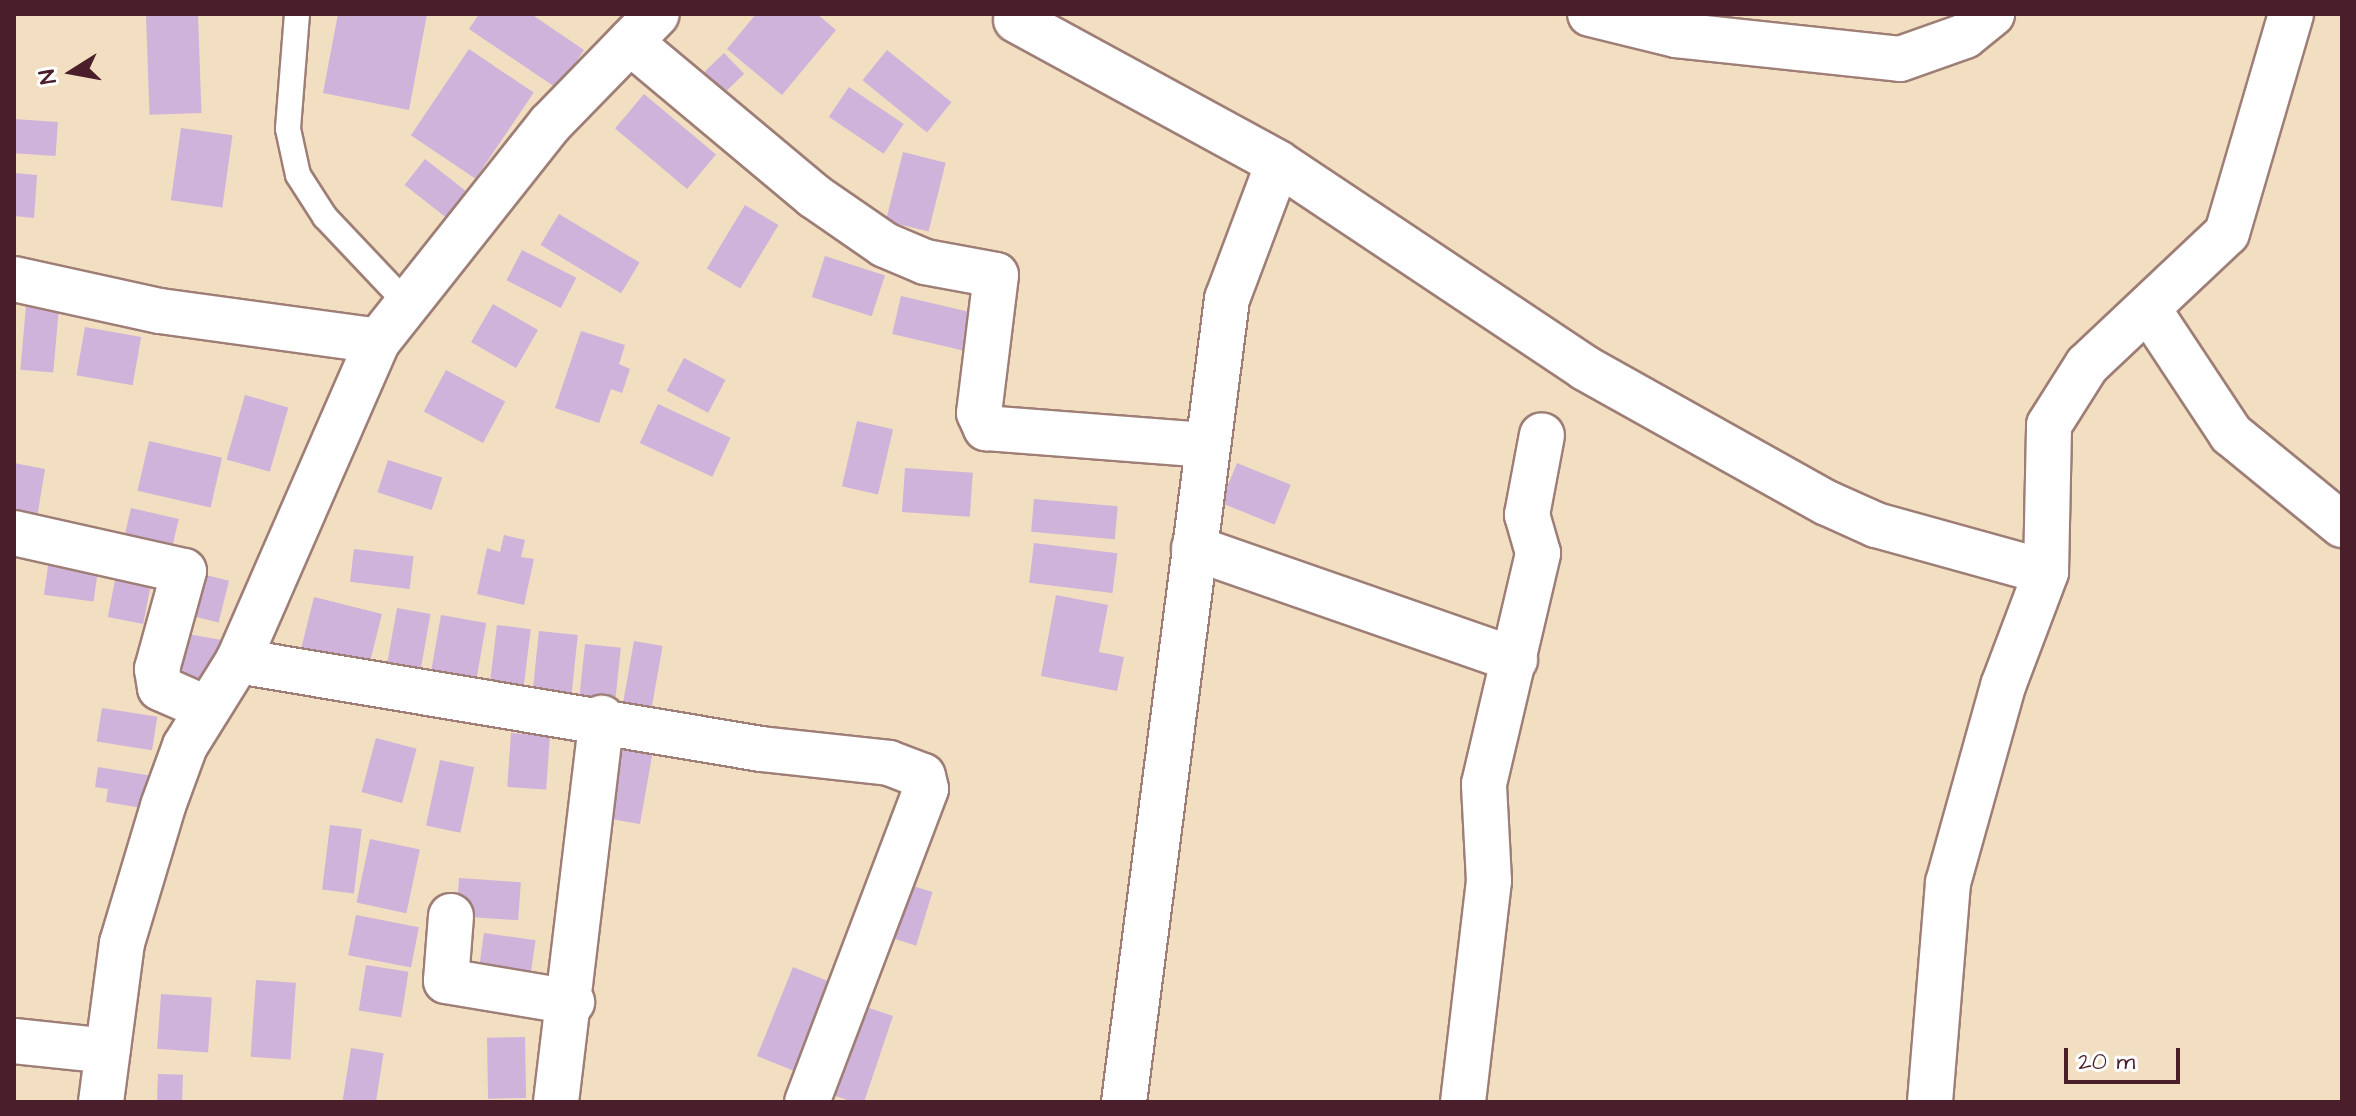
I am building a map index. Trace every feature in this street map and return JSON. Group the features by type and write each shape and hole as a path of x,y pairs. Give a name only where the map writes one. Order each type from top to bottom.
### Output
{"street":[{"path":"1590,14 1676,35 1900,59 1965,36 1992,14"},
{"path":"1930,1102 1948,883 2003,686 2046,572 2049,425 2087,365 2161,300 2227,233 2291,14"},
{"path":"1016,20 1278,163 1585,368 1827,503 1876,525 2046,572"},
{"path":"101,1102 107,1051 139,874 185,746 238,661 378,341 410,307 550,124 644,28 885,245 925,262 996,275 979,413 986,428 1205,445"},
{"path":"1124,1102 1205,445 1227,299 1278,163"},
{"path":"14,279 160,311 378,341"},
{"path":"2161,300 2231,434 2342,525"},
{"path":"1463,1102 1489,881 1484,784 1538,553 1527,515 1542,435"},
{"path":"14,533 184,571 157,669 160,688 208,709"},
{"path":"1194,548 1515,660"},
{"path":"238,661 602,718 761,749 889,763 923,776 918,812 807,1102"},
{"path":"556,1102 572,1002 602,718"},
{"path":"451,916 446,981 572,1002"},
{"path":"14,1041 107,1051"}],"lane":[{"path":"297,14 288,129 298,175 325,217 410,307"}],"building":[{"path":"198,14 201,113 149,115 146,16"},
{"path":"338,14 427,14 409,110 323,93"},
{"path":"479,14 531,14 584,50 558,89 469,29"},
{"path":"756,14 817,14 836,30 782,95 727,49"},
{"path":"469,49 534,93 476,179 411,135"},
{"path":"887,50 952,102 927,133 862,80"},
{"path":"724,53 744,74 710,107 690,86"},
{"path":"849,87 904,124 884,154 829,117"},
{"path":"644,94 716,154 687,189 615,128"},
{"path":"14,119 58,122 56,156 14,153"},
{"path":"181,128 232,135 222,208 171,200"},
{"path":"903,152 946,163 929,232 886,221"},
{"path":"425,159 467,192 446,218 405,185"},
{"path":"14,173 37,175 34,218 14,216"},
{"path":"745,205 778,225 740,289 707,268"},
{"path":"559,214 640,262 621,293 540,245"},
{"path":"522,250 576,278 561,308 507,280"},
{"path":"825,256 885,275 872,316 812,297"},
{"path":"27,294 60,297 53,373 20,370"},
{"path":"901,296 973,313 964,351 892,334"},
{"path":"493,304 538,330 516,368 471,342"},
{"path":"85,327 141,337 133,385 76,375"},
{"path":"581,331 625,345 619,364 630,369 622,393 611,389 599,423 555,408"},
{"path":"684,358 725,380 708,413 667,391"},
{"path":"446,370 505,401 483,443 424,411"},
{"path":"245,395 288,407 270,472 227,459"},
{"path":"658,404 731,438 712,477 640,443"},
{"path":"857,421 893,429 878,495 842,486"},
{"path":"149,441 222,458 211,508 138,491"},
{"path":"388,460 442,478 432,510 377,492"},
{"path":"14,463 45,469 35,530 14,526"},
{"path":"1237,463 1291,485 1275,525 1221,503"},
{"path":"905,468 973,473 970,517 902,512"},
{"path":"1034,499 1118,506 1115,539 1031,532"},
{"path":"131,508 179,519 170,558 122,547"},
{"path":"504,535 525,540 521,557 534,559 524,605 477,594 487,548 500,552"},
{"path":"1034,543 1117,553 1112,593 1029,583"},
{"path":"354,549 414,556 410,589 350,582"},
{"path":"49,559 99,566 94,602 44,595"},
{"path":"117,570 152,577 143,624 108,617"},
{"path":"198,573 229,581 219,622 188,615"},
{"path":"1056,595 1108,605 1099,652 1124,657 1117,691 1041,676"},
{"path":"314,597 382,614 368,670 300,653"},
{"path":"397,608 430,614 419,682 385,676"},
{"path":"441,615 486,623 475,686 430,678"},
{"path":"497,625 531,629 523,691 489,687"},
{"path":"539,631 578,635 570,708 531,704"},
{"path":"182,633 220,640 211,693 173,686"},
{"path":"634,641 663,646 651,710 623,705"},
{"path":"585,644 621,648 615,706 579,703"},
{"path":"102,708 157,717 152,750 97,742"},
{"path":"511,733 550,736 546,790 507,787"},
{"path":"376,738 417,749 402,803 362,792"},
{"path":"612,741 653,748 640,824 599,817"},
{"path":"440,760 474,767 460,833 426,826"},
{"path":"98,767 153,776 148,809 106,802 108,789 95,787"},
{"path":"330,825 362,829 354,893 322,890"},
{"path":"370,839 420,850 406,913 356,903"},
{"path":"459,878 521,882 518,920 456,916"},
{"path":"900,882 933,892 916,945 884,936"},
{"path":"356,915 419,927 411,967 348,955"},
{"path":"484,933 535,940 529,986 478,979"},
{"path":"366,965 408,972 401,1017 359,1010"},
{"path":"793,967 835,984 799,1073 757,1056"},
{"path":"256,980 296,983 291,1060 251,1057"},
{"path":"161,994 212,998 208,1052 157,1049"},
{"path":"863,1006 893,1016 864,1102 853,1102 833,1095"},
{"path":"525,1037 526,1098 488,1099 487,1038"},
{"path":"351,1048 384,1053 376,1102 342,1102"},
{"path":"158,1074 183,1075 182,1102 157,1102"}]}
